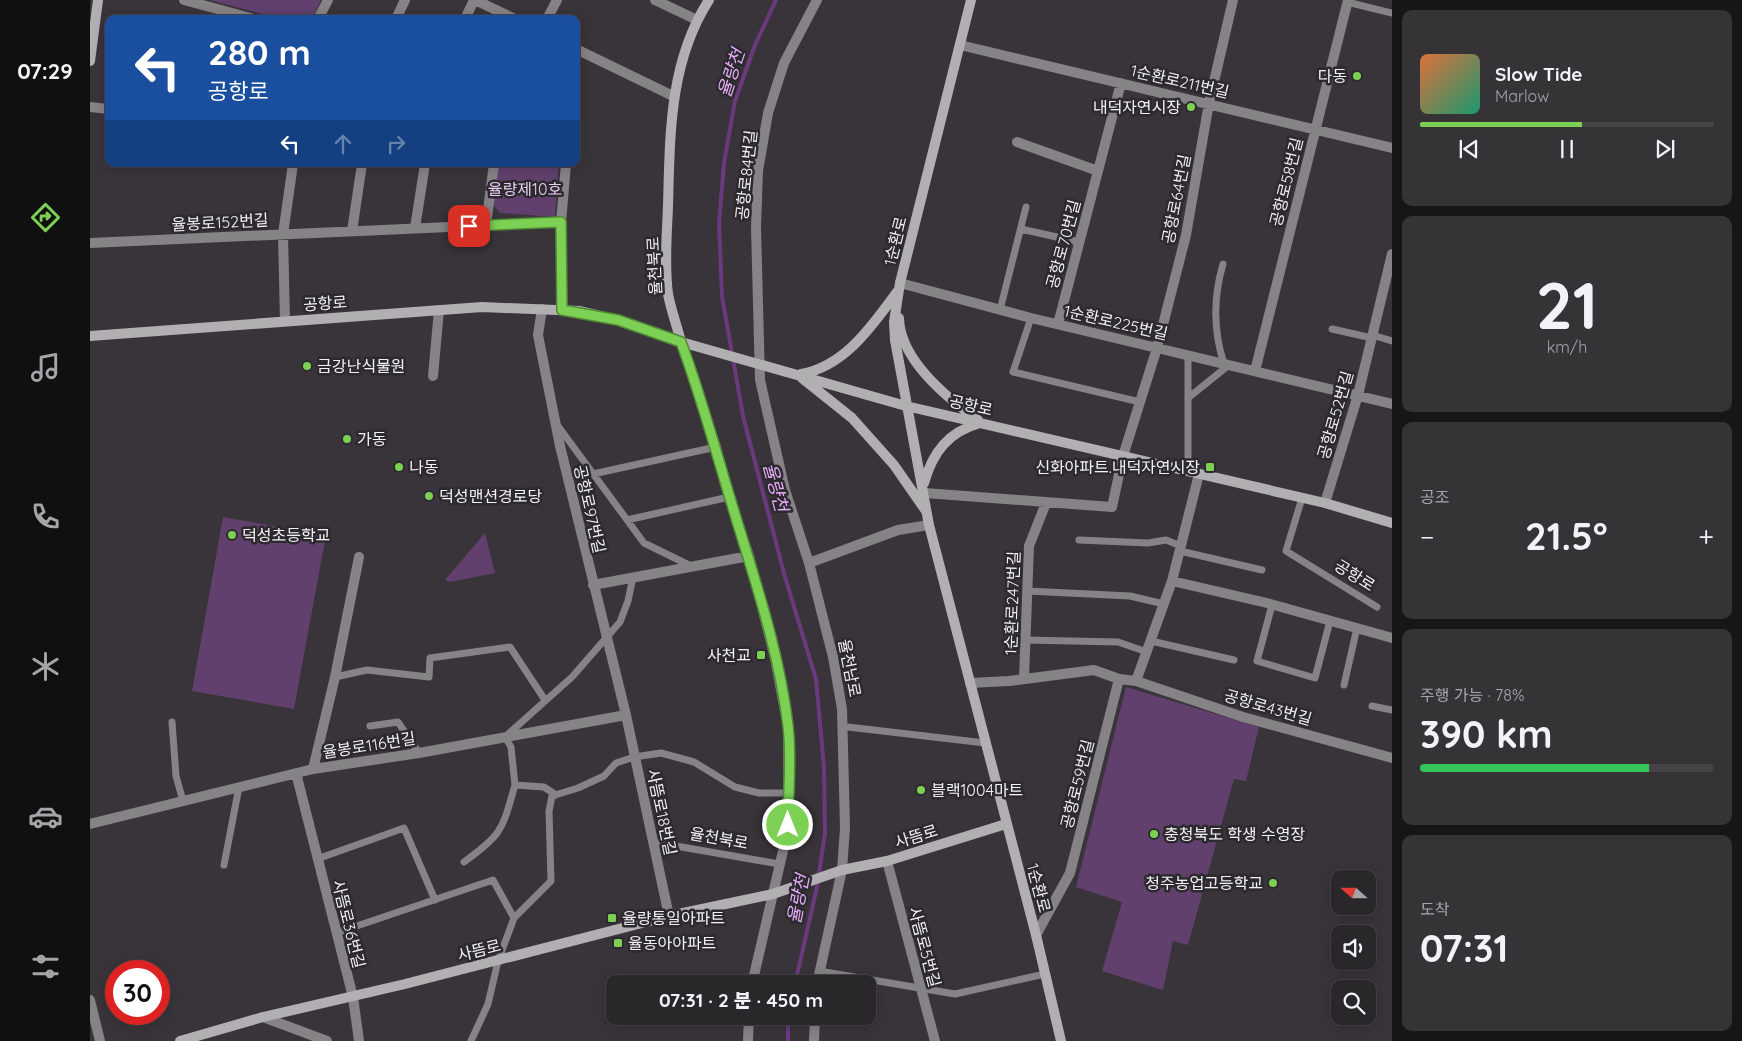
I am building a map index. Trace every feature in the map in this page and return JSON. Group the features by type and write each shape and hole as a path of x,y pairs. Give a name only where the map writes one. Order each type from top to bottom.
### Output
{"main road":[{"path":"90,61 98,0"},
{"name":"율천북로","path":"681,342 668,293 667,245 673,96 684,49 696,20 709,0"},
{"name":"1순환로","path":"972,0 899,286 894,322 895,340 929,525 1036,935 1061,1041"},
{"path":"797,375 817,371 842,356 876,321 899,286"},
{"path":"899,286 899,321 917,364 942,392 981,423 956,433 935,452 924,490"},
{"name":"공항로","path":"90,336 482,307 562,310 618,320 681,342 906,406 1325,503 1392,523"},
{"path":"797,375 852,418 894,465 928,512"},
{"name":"사뜸로","path":"180,1041 262,1017 498,961 669,916 773,894 838,872 887,861 1006,824"}],"street":[{"path":"184,0 239,15"},
{"path":"320,15 328,0"},
{"path":"398,15 405,0"},
{"path":"467,15 474,0 506,15"},
{"path":"549,15 557,0"},
{"path":"655,0 696,20"},
{"name":"공항로84번길","path":"754,362 759,306 756,227 758,171 768,112 784,63 817,0"},
{"name":"공항로64번길","path":"1123,456 1157,348 1186,235 1209,103 1233,0"},
{"name":"공항로58번길","path":"1255,371 1348,1"},
{"name":"1순환로211번길","path":"960,45 1392,148"},
{"path":"580,54 673,96"},
{"name":"공항로70번길","path":"1058,324 1121,83"},
{"path":"90,107 105,109"},
{"path":"1017,142 1098,171"},
{"path":"285,321 283,234 293,167"},
{"path":"352,231 362,167"},
{"path":"415,228 425,167"},
{"path":"486,225 494,167"},
{"path":"562,310 561,222 566,167"},
{"name":"율봉로152번길","path":"90,243 561,222"},
{"name":"공항로52번길","path":"1325,503 1358,395 1389,279 1392,254"},
{"name":"1순환로225번길","path":"899,286 1392,404"},
{"name":"공항로97번길","path":"542,309 538,335 555,423 626,715"},
{"path":"433,376 439,310"},
{"name":"율천북로","path":"681,342 716,447 729,497 749,556 775,658 788,727 788,825 754,975"},
{"name":"율천남로","path":"754,362 785,490 809,563 833,657 842,709 845,828 818,975"},
{"path":"924,490 1046,503 1112,507 1123,456"},
{"path":"1119,679 1136,681 1172,582 1199,474"},
{"name":"1순환로247번길","path":"1024,678 1028,546 1046,503"},
{"path":"809,563 898,530 929,525"},
{"path":"593,585 749,556"},
{"path":"313,769 335,677 359,557"},
{"path":"1172,582 1272,605 1392,638"},
{"name":"1순환로247번길","path":"970,684 1094,670 1119,679"},
{"name":"공항로59번길","path":"1036,935 1070,873 1119,679"},
{"name":"공항로43번길","path":"1136,681 1243,717 1392,758"},
{"name":"율봉로116번길","path":"90,824 313,769 418,753 626,715"},
{"name":"사뜸로18번길","path":"626,715 669,916"},
{"name":"사뜸로36번길","path":"296,773 352,997 359,1041"},
{"name":"사뜸로5번길","path":"887,861 935,1041"},
{"path":"90,1000 100,1041"},
{"path":"262,1017 327,1041"},
{"path":"748,1041 749,1025"},
{"path":"814,1041 815,1025"}],"lane":[{"path":"1348,1 1392,13"},
{"path":"1000,310 1026,207"},
{"path":"1021,230 1079,242"},
{"path":"1188,398 1227,364 1219,347 1215,324 1215,300 1223,264"},
{"path":"1031,318 1013,372 1140,402"},
{"path":"1332,329 1392,341"},
{"path":"1188,355 1188,472"},
{"path":"555,423 644,543 691,566"},
{"path":"593,474 716,447"},
{"path":"627,520 729,497"},
{"name":"공항로","path":"1302,498 1286,551 1377,607"},
{"path":"1079,540 1148,543 1166,540 1181,548 1262,570"},
{"path":"464,862 492,842 503,827 515,785 511,747 505,737 572,677 620,622 628,601 633,577"},
{"path":"1027,591 1130,596 1164,604"},
{"path":"1272,605 1256,661 1315,678 1330,621"},
{"path":"1344,685 1357,628"},
{"path":"1026,640 1118,642 1147,652"},
{"path":"1151,641 1234,660"},
{"path":"335,677 366,670 429,677 430,658 510,647 545,700"},
{"path":"1372,706 1392,710"},
{"path":"172,722 176,776 183,801"},
{"path":"370,726 398,722 418,753"},
{"path":"848,727 985,743"},
{"path":"470,1041 488,1004 498,961 514,918 551,881 549,811 552,796 604,776 616,764 634,757 661,753 694,762 735,787 759,793 788,793"},
{"path":"515,785 544,788 556,795"},
{"path":"224,865 238,787"},
{"path":"317,859 404,828 435,900"},
{"name":"율천북로","path":"653,842 779,864"},
{"path":"336,933 493,880 514,918"},
{"path":"819,971 955,994 1045,974"}],"green space":[{"path":"209,0 321,0 314,15 267,15"},
{"name":"율량제10호","path":"495,167 559,167 555,217 500,213 492,204"},
{"path":"223,517 326,535 294,709 192,691"},
{"path":"485,533 495,573 450,582 445,580"},
{"name":"충청북도 학생 수영장","path":"1126,687 1259,727 1246,781 1234,779 1188,945 1173,941 1163,990 1102,971 1122,902 1076,887"}],"waterway":[{"name":"율량천","path":"776,0 755,45 735,101 724,163 719,223 722,296 743,416 785,577 816,679 824,767 825,833 817,887 797,975"},
{"name":"율량천","path":"788,1025 788,1041"}],"place":[{"name":"다동","path":"1357,76"},
{"name":"내덕자연시장","path":"1191,107"},
{"name":"금강난식물원","path":"307,366"},
{"name":"가동","path":"347,439"},
{"name":"나동","path":"399,467"},
{"name":"신화아파트.내덕자연시장","path":"1210,467"},
{"name":"덕성맨션경로당","path":"429,496"},
{"name":"덕성초등학교","path":"232,535"},
{"name":"사천교","path":"761,655"},
{"name":"블랙1004마트","path":"921,790"},
{"name":"충청북도 학생 수영장","path":"1154,834"},
{"name":"청주농업고등학교","path":"1273,883"},
{"name":"율량통일아파트","path":"612,918"},
{"name":"율동아아파트","path":"618,943"}],"route":[{"path":"469,226 561,222 562,310 618,320 681,342 693,373 729,497 749,556 775,658 788,727 788,825"}]}
